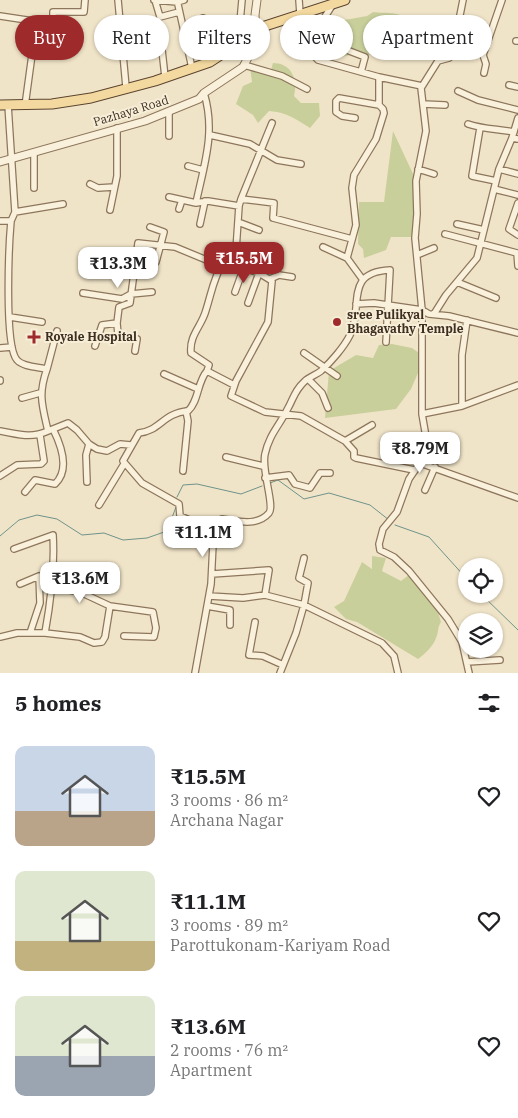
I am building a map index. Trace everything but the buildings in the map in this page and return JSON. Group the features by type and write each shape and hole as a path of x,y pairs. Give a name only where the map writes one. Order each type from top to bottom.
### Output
{"main road":[{"path":"270,24 345,0"},
{"path":"4,105 25,106 91,98 165,77 213,60"}],"street":[{"path":"0,16 53,24 53,12 84,12 85,0"},
{"path":"118,0 126,87"},
{"path":"179,12 160,17 155,0 184,0"},
{"path":"241,15 242,0"},
{"path":"255,15 257,0"},
{"path":"299,0 300,14"},
{"path":"463,0 452,55 438,61 422,86 426,131 416,181 417,255 422,310 422,414 426,436 420,463 414,470 397,512 383,528 379,544 380,550 399,562 434,598 460,636 470,673"},
{"path":"484,73 486,64 483,55 502,0"},
{"path":"177,1 192,68"},
{"path":"326,15 334,2"},
{"path":"353,53 364,57 361,72"},
{"path":"25,106 31,60"},
{"path":"163,60 165,77"},
{"name":"Pazhaya Road","path":"0,162 34,154 61,146 67,142 169,112 199,99 204,93 244,65 247,60"},
{"path":"318,60 379,77 422,86"},
{"path":"244,65 282,76 307,89"},
{"path":"379,77 379,105"},
{"path":"509,85 518,87"},
{"path":"458,91 478,100 518,110"},
{"path":"196,203 210,135 208,108 204,93"},
{"path":"347,258 356,224 352,188 354,175 376,139 383,118 383,109 379,105 339,98 334,107 336,112 342,116 355,118"},
{"path":"423,104 445,105"},
{"path":"4,105 15,212 11,221 8,289 12,347 18,361 46,369"},
{"path":"169,112 169,136"},
{"path":"434,314 477,258 499,170 514,137 518,118"},
{"path":"235,265 239,206 272,123"},
{"path":"468,124 480,128 488,127 514,137"},
{"path":"110,210 117,176 118,128"},
{"path":"480,128 472,176 496,181"},
{"path":"210,135 250,144 277,160 302,164"},
{"path":"34,154 34,188"},
{"path":"188,166 203,170"},
{"path":"418,169 434,174"},
{"path":"499,170 518,174"},
{"path":"90,184 98,188 114,187"},
{"path":"494,189 518,195"},
{"path":"168,197 196,203 205,201 239,206"},
{"path":"241,199 274,203 273,218 325,230 352,239"},
{"path":"178,209 182,200"},
{"path":"200,224 205,201"},
{"path":"518,203 509,229 518,235"},
{"path":"15,212 63,204"},
{"path":"0,221 11,221"},
{"path":"238,222 259,230"},
{"path":"457,224 484,230"},
{"path":"150,227 164,232 156,262"},
{"path":"445,234 516,253 518,266"},
{"path":"135,351 137,339 118,335 117,323 119,307 121,304 128,305 131,294 132,268 138,243 187,250 221,266"},
{"path":"323,247 347,258 363,280"},
{"path":"417,255 434,248"},
{"path":"99,505 124,464 124,457 130,445 139,433 152,430 176,411 186,411 192,407 209,364 191,353 190,346 206,310 212,285 225,261 270,278 279,275 292,277"},
{"path":"235,292 244,267"},
{"path":"124,464 145,485 178,504 180,516 201,525 214,524 222,519 243,523 255,521 269,514 272,506 263,466 270,440 276,426 284,416 292,395 325,366 349,336 355,322 358,288 363,280 371,274 390,270 389,307 385,331 386,342"},
{"path":"248,303 260,273"},
{"path":"270,278 272,290 268,322 234,385 231,396 256,410 284,416 300,416 345,441 354,451 354,457 414,470"},
{"path":"457,282 496,298"},
{"path":"83,293 122,299 131,294 152,292"},
{"path":"356,304 374,303 389,307 422,310 518,333"},
{"path":"10,317 42,322"},
{"path":"462,406 462,355 467,320"},
{"path":"95,346 102,325 117,323"},
{"path":"26,492 35,480 55,484 60,478 63,456 51,430 40,393 57,331"},
{"path":"0,348 12,347"},
{"path":"304,353 314,362 325,366 337,376"},
{"path":"207,371 234,385"},
{"path":"164,374 198,389"},
{"path":"308,379 322,393 328,408"},
{"path":"422,414 462,406 518,385"},
{"path":"22,398 40,393"},
{"path":"183,472 188,421 186,411"},
{"path":"0,431 18,436 40,435 68,423 89,444 97,449 107,451 120,444 130,445"},
{"path":"345,441 372,425"},
{"path":"0,476 17,465 41,464 44,461 40,435"},
{"path":"87,482 86,455 89,444"},
{"path":"226,456 263,466"},
{"path":"420,463 518,498"},
{"path":"425,490 435,467"},
{"path":"265,478 289,475 296,484 310,488 320,473 330,473"},
{"path":"195,673 212,574 214,524"},
{"path":"14,549 53,535 55,560 46,634"},
{"path":"280,673 296,633 304,605 308,583 299,578 304,558"},
{"path":"212,574 269,570 265,595"},
{"path":"20,584 39,576 40,603 30,633"},
{"path":"52,588 80,592 110,606 153,612 155,616 154,637 124,636"},
{"path":"209,596 230,598 265,595 304,605 373,637 387,647 394,656 398,673"},
{"path":"0,637 17,633 30,633 80,637 94,643 102,642 105,637 110,606"},
{"path":"207,606 230,610 230,625"},
{"path":"255,622 249,655 263,656 283,665"},
{"path":"467,662 500,660"}],"green space":[{"path":"373,12 394,13 398,15 368,15"},
{"path":"363,17 363,54 353,55 353,18"},
{"path":"273,63 280,64 289,69 295,84 294,96 301,103 319,103 320,116 310,128 286,114 269,111 258,123 253,115 236,104 243,86 252,82 250,67 257,65 271,70"},
{"path":"393,131 414,176 414,184 420,199 411,237 391,237 386,250 364,258 363,249 358,244 359,202 384,202"},
{"path":"392,344 412,348 425,357 411,389 396,409 325,418 329,371 356,355 373,358 379,345"},
{"path":"372,556 386,558 382,571 401,581 409,575 438,612 441,622 435,641 418,659 357,622 346,619 334,607 344,601 362,562 372,569"}],"waterway":[{"path":"270,483 278,480 304,499 329,493 370,505 389,520"},
{"path":"177,497 183,485 197,484 241,494 262,486"},
{"path":"0,536 19,520 37,515 57,519 82,535 104,533 123,540 147,538 167,531 176,507"},
{"path":"395,525 429,537 458,569"},
{"path":"490,603 518,630"}],"place":[{"name":"sree Pulikyal Bhagavathy Temple","path":"337,322"},
{"name":"Royale Hospital","path":"34,337"}]}
